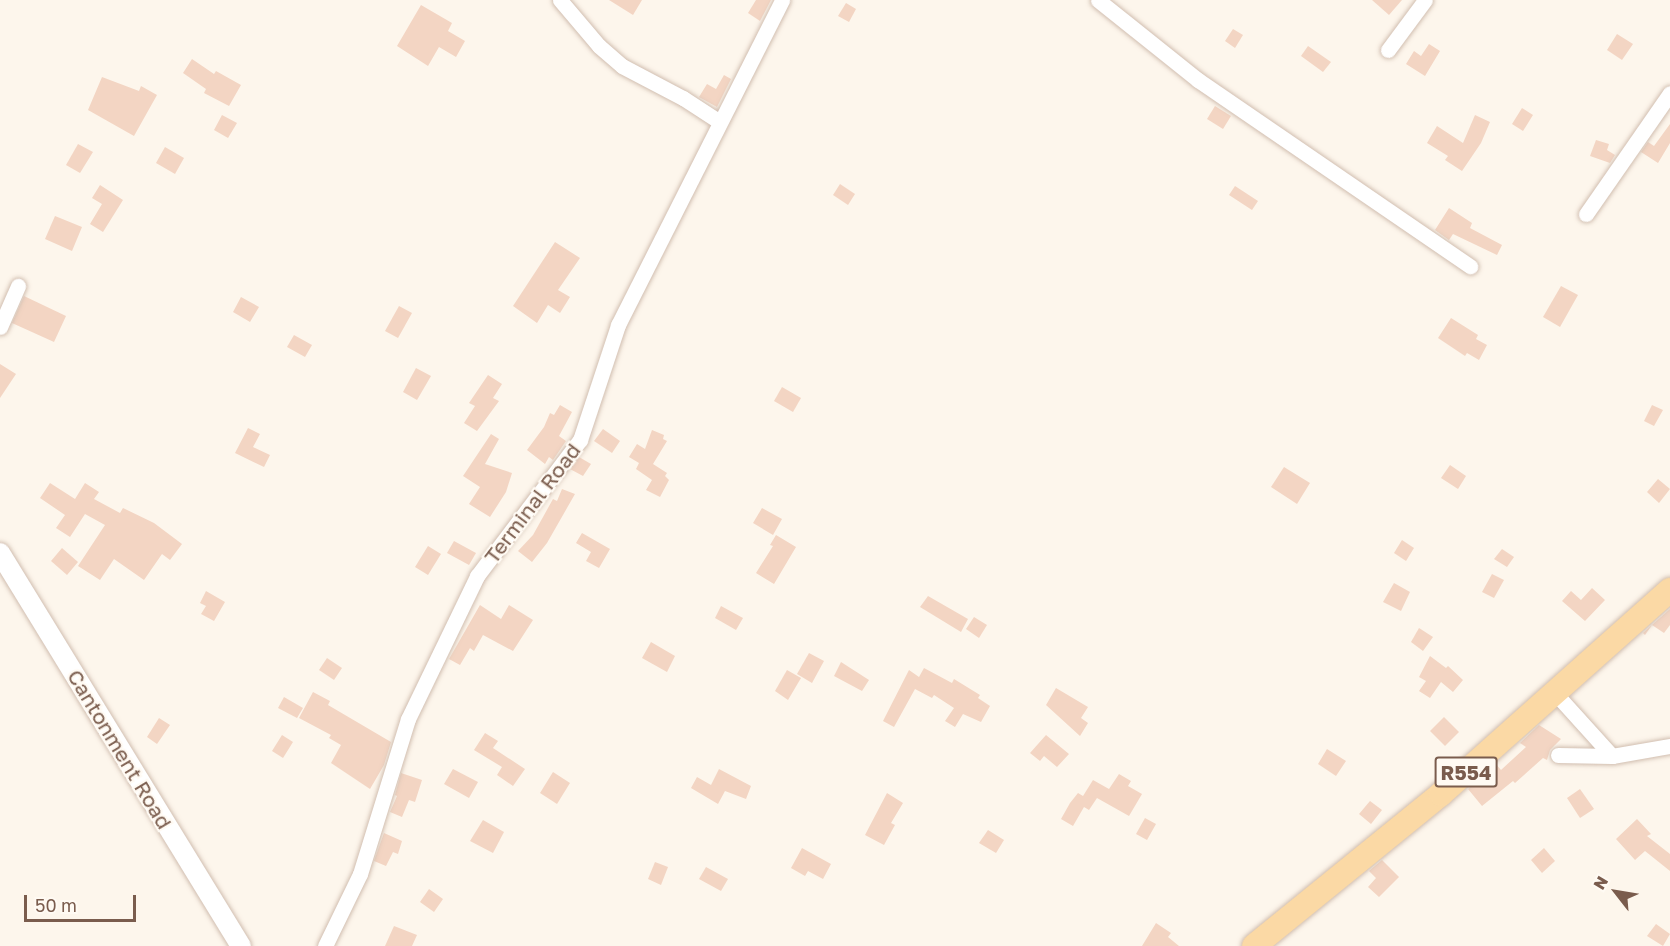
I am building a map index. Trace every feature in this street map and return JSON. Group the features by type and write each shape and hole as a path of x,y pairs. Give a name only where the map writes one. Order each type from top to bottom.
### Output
{"main road":[{"name":"R554","path":"1254,946 1442,794 1670,590"}],"street":[{"path":"560,0 599,46 622,66 683,98 720,122"},
{"name":"Terminal Road","path":"325,946 360,874 408,719 477,576 580,440 618,325 782,0"},
{"path":"1098,0 1198,80 1470,266"},
{"path":"1388,50 1425,0"},
{"path":"1586,214 1670,93"},
{"path":"0,327 18,286"},
{"name":"Cantonment Road","path":"0,553 241,946"},
{"path":"1555,693 1612,756"},
{"path":"1558,755 1612,756 1670,746"}],"building":[{"path":"609,0 642,0 633,15"},
{"path":"756,0 771,0 760,21 748,13"},
{"path":"1372,0 1402,0 1389,15"},
{"path":"846,3 856,9 849,22 838,16"},
{"path":"421,5 452,23 448,31 465,41 456,57 439,47 428,66 397,46"},
{"path":"1233,29 1243,35 1235,48 1225,41"},
{"path":"1617,34 1633,44 1622,60 1607,50"},
{"path":"1429,44 1440,51 1425,76 1406,64 1414,51 1421,56"},
{"path":"1308,46 1331,62 1323,72 1301,56"},
{"path":"192,59 214,74 216,71 241,85 229,106 204,93 206,89 183,73"},
{"path":"724,75 731,79 717,107 699,97 707,84 716,89"},
{"path":"102,77 139,91 141,86 157,95 134,136 88,110"},
{"path":"1215,106 1231,116 1223,129 1207,119"},
{"path":"1522,108 1533,115 1523,131 1512,124"},
{"path":"222,115 237,123 228,138 214,130"},
{"path":"1475,115 1490,122 1481,143 1462,171 1445,160 1448,156 1427,143 1437,126 1463,143"},
{"path":"1670,124 1670,143 1658,163 1641,152 1648,142 1654,146"},
{"path":"1596,140 1609,144 1607,150 1615,155 1610,163 1590,156"},
{"path":"78,144 93,152 80,173 66,165"},
{"path":"165,147 184,158 175,174 156,163"},
{"path":"840,184 855,194 848,205 833,195"},
{"path":"100,185 123,200 103,232 90,224 102,204 92,198"},
{"path":"1235,186 1258,201 1252,210 1229,195"},
{"path":"1449,208 1472,223 1470,228 1502,245 1497,255 1453,234 1449,240 1435,230"},
{"path":"55,216 82,227 72,251 45,239"},
{"path":"555,242 580,258 558,290 570,297 560,313 548,305 537,323 513,306"},
{"path":"1561,286 1578,295 1560,327 1543,317"},
{"path":"24,296 66,316 54,342 12,323"},
{"path":"241,297 259,307 250,322 233,312"},
{"path":"399,306 412,313 398,338 385,331"},
{"path":"1451,318 1478,335 1476,339 1487,345 1479,360 1467,353 1465,356 1438,338"},
{"path":"294,335 312,345 305,357 287,347"},
{"path":"0,364 16,374 0,398"},
{"path":"416,368 431,376 417,400 403,392"},
{"path":"488,375 502,384 493,398 499,401 477,431 464,423 475,406 469,403"},
{"path":"782,387 801,398 793,412 774,401"},
{"path":"560,405 572,412 559,436 566,441 553,460 549,457 545,464 527,450 544,427 550,413 554,415"},
{"path":"1652,405 1663,410 1654,426 1644,421"},
{"path":"248,428 260,434 253,447 270,455 264,467 235,453"},
{"path":"603,429 620,441 612,453 594,441"},
{"path":"652,430 664,435 663,439 667,441 653,464 667,473 665,476 669,480 660,497 646,490 652,480 636,469 639,463 629,457 637,444 645,449"},
{"path":"491,434 499,439 485,464 512,473 506,492 490,517 469,504 480,487 463,476"},
{"path":"579,457 591,464 583,476 570,469"},
{"path":"1450,465 1466,476 1458,489 1441,478"},
{"path":"1284,467 1310,483 1297,504 1271,487"},
{"path":"1658,479 1670,489 1659,503 1647,492"},
{"path":"50,483 75,499 85,483 99,492 94,499 120,513 123,508 154,523 182,544 170,560 162,554 144,580 114,559 100,580 78,566 105,525 85,514 70,537 56,528 65,515 40,498"},
{"path":"562,489 575,494 547,543 532,562 518,551 533,535 553,499 557,501"},
{"path":"762,508 782,519 773,535 753,523"},
{"path":"582,533 610,549 599,568 586,561 591,552 576,543"},
{"path":"776,535 796,547 774,584 756,573 773,546 770,545"},
{"path":"1402,540 1414,548 1406,561 1394,553"},
{"path":"454,541 476,553 469,565 447,553"},
{"path":"428,546 441,554 428,575 415,567"},
{"path":"62,548 78,562 67,575 51,561"},
{"path":"1502,549 1514,557 1507,567 1494,559"},
{"path":"1492,574 1504,580 1494,598 1482,592"},
{"path":"1394,583 1410,592 1401,611 1383,602"},
{"path":"1592,588 1605,600 1585,621 1562,601 1571,591 1581,600"},
{"path":"206,591 225,602 214,621 201,614 206,606 200,603"},
{"path":"928,596 968,619 961,632 920,607"},
{"path":"480,605 501,619 509,605 533,620 513,651 483,635 474,651 470,648 460,665 449,659"},
{"path":"721,606 743,618 736,630 715,618"},
{"path":"1670,609 1670,625 1664,633 1652,625"},
{"path":"974,617 987,625 979,638 966,629"},
{"path":"1419,628 1433,637 1423,651 1411,642"},
{"path":"651,642 675,656 667,672 642,658"},
{"path":"809,653 824,661 812,683 797,674"},
{"path":"1430,656 1446,668 1448,666 1463,680 1453,692 1441,682 1430,698 1419,691 1426,681 1419,677"},
{"path":"327,658 342,668 334,680 319,670"},
{"path":"841,662 869,680 862,691 834,676"},
{"path":"924,668 952,683 954,679 980,695 978,698 990,706 981,722 963,714 955,727 945,721 954,708 934,695 932,698 915,689 894,727 883,721 909,670 919,677"},
{"path":"787,670 801,678 788,700 775,691"},
{"path":"1056,688 1088,707 1081,718 1088,723 1080,736 1046,705"},
{"path":"313,692 330,701 328,705 391,742 384,765 370,789 331,763 341,745 329,738 331,735 299,718"},
{"path":"284,697 303,708 297,718 278,708"},
{"path":"1444,717 1459,732 1445,746 1430,731"},
{"path":"159,718 170,725 157,744 147,737"},
{"path":"1539,725 1561,739 1550,750 1547,760 1543,758 1515,783 1513,781 1482,806 1468,789 1496,764 1501,770 1526,747 1520,743"},
{"path":"485,733 498,741 493,748 525,769 513,786 497,775 502,767 474,750"},
{"path":"282,735 293,742 283,758 272,751"},
{"path":"1046,735 1069,754 1057,767 1044,756 1040,761 1030,753"},
{"path":"1327,749 1346,761 1336,776 1318,764"},
{"path":"453,769 478,782 469,798 444,784"},
{"path":"719,769 751,786 746,799 725,791 718,804 691,788 697,777 711,785"},
{"path":"553,772 570,783 557,804 540,793"},
{"path":"401,773 422,780 415,802 409,800 402,817 390,812 397,796 395,795"},
{"path":"1119,774 1131,781 1128,786 1142,794 1129,816 1097,798 1089,810 1084,807 1073,826 1061,819 1078,793 1083,796 1093,780 1109,789"},
{"path":"1580,789 1594,809 1580,818 1567,798"},
{"path":"887,793 903,803 891,823 895,825 884,845 865,835"},
{"path":"1370,801 1382,810 1371,824 1359,814"},
{"path":"1145,818 1156,824 1147,840 1136,834"},
{"path":"1637,819 1651,834 1647,836 1670,854 1670,871 1645,851 1635,860 1616,839"},
{"path":"483,820 504,832 493,853 470,841"},
{"path":"988,830 1004,840 996,853 979,843"},
{"path":"384,833 402,841 398,854 393,852 386,866 374,861"},
{"path":"802,848 831,864 823,879 808,871 805,876 791,868"},
{"path":"1544,848 1555,861 1542,873 1531,860"},
{"path":"1382,860 1399,877 1379,897 1368,887 1376,878 1369,871"},
{"path":"655,862 668,867 661,885 648,879"},
{"path":"706,867 728,879 721,891 699,879"},
{"path":"429,889 443,899 434,912 420,902"},
{"path":"1156,923 1171,933 1168,937 1179,946 1142,946"},
{"path":"1656,924 1670,934 1663,946 1647,936"},
{"path":"394,926 417,935 412,946 385,946"}]}
